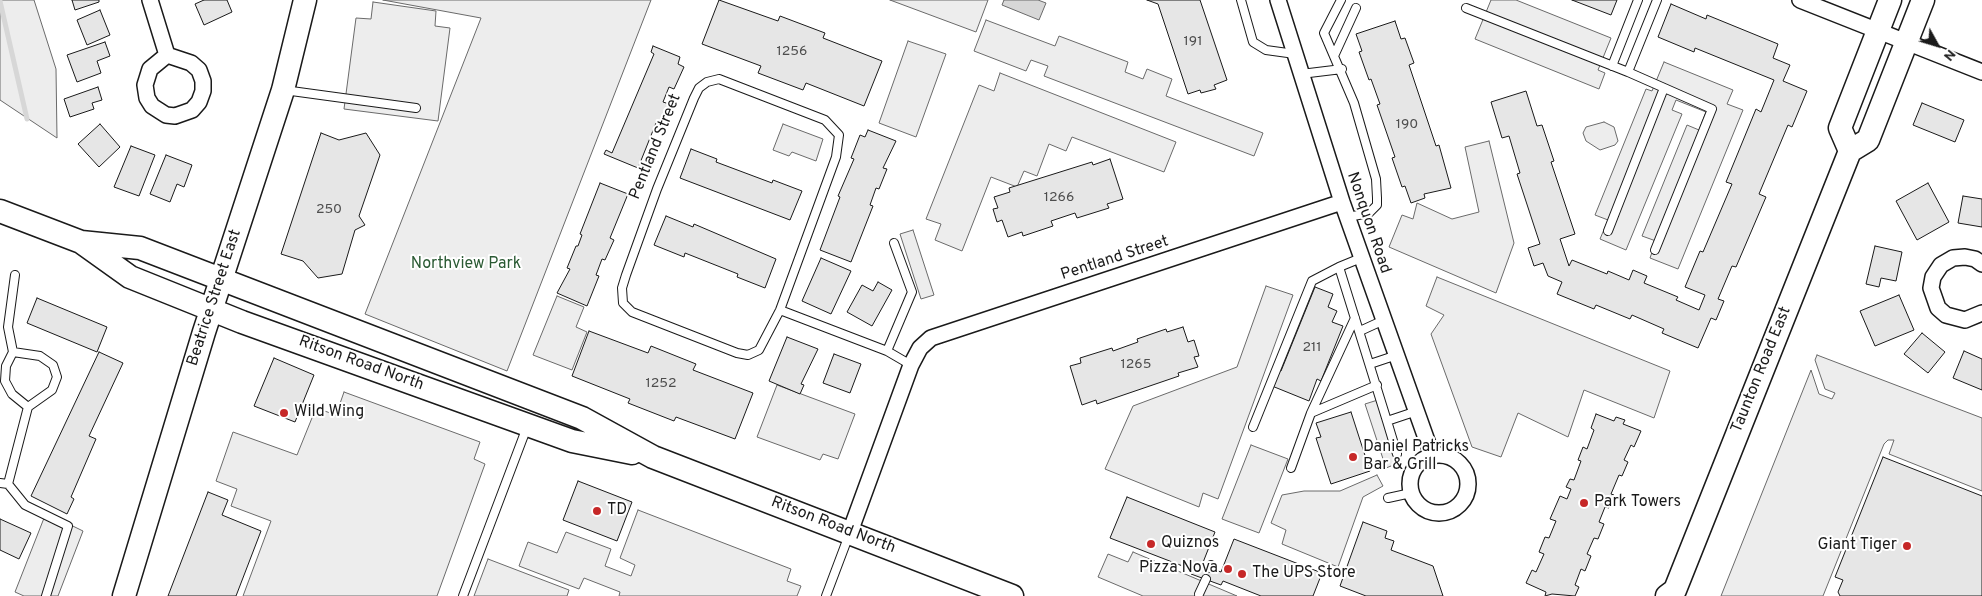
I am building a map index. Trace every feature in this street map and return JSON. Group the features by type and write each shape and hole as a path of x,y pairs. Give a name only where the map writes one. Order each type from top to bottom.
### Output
{"main road":[{"name":"Beatrice Street East","path":"124,596 211,310 283,90 305,0"},
{"path":"1890,0 1840,128 1850,151 1868,140 1923,0"},
{"name":"Taunton Road East","path":"1673,594 1850,151"},
{"name":"Ritson Road North","path":"0,211 81,242 130,277 211,310 572,441 652,457"},
{"name":"Ritson Road North","path":"81,242 140,248 582,418 652,457 1012,596"}],"street":[{"path":"150,0 167,55"},
{"name":"Nonquon Road","path":"1278,0 1342,202 1432,455"},
{"path":"1800,0 1982,72"},
{"name":"Pentland Street","path":"850,532 911,365 920,348 931,338 1342,202"},
{"path":"1982,264 1975,259 1965,257 1953,258 1942,265 1933,277 1931,288 1938,308 1946,315 1965,320 1982,313"},
{"path":"1432,455 1446,456 1457,461 1464,468 1468,478 1466,495 1461,503 1452,511 1442,513 1425,510 1416,502 1411,493 1412,473 1418,464 1432,455"}],"lane":[{"path":"1241,0 1252,42 1266,50 1295,54"},
{"path":"1341,0 1324,33 1342,69 1354,103 1374,171 1377,198 1377,205 1369,213 1348,217"},
{"path":"1612,66 1638,0"},
{"path":"1628,72 1656,0"},
{"path":"1334,56 1356,8"},
{"path":"1466,8 1628,72 1712,108 1655,250"},
{"path":"1301,74 1342,69"},
{"name":"Pentland Street","path":"718,80 730,83 825,120 839,135 836,157 780,310 759,350 748,354 737,353 632,312 623,303 622,288 657,189 694,98 699,88 707,82 718,80"},
{"path":"1608,231 1664,88"},
{"path":"283,90 416,108"},
{"path":"887,351 912,292 894,243"},
{"path":"1253,427 1312,281 1339,266 1361,258"},
{"path":"1339,266 1397,454"},
{"path":"15,275 8,327 13,352 6,366 5,380 12,394 28,407"},
{"path":"780,310 887,351 911,365"},
{"path":"1291,468 1311,413 1355,318"},
{"path":"1360,331 1384,320"},
{"path":"13,352 40,356 53,365 57,377 52,390 28,407 4,483 25,505 68,526 46,596"},
{"path":"1370,364 1397,355"},
{"path":"1311,413 1377,385"},
{"path":"1387,421 1416,411"},
{"path":"463,596 528,424"},
{"path":"1388,498 1411,493"},
{"path":"826,596 850,532"},
{"path":"1199,594 1206,579"}],"shaded area":[{"path":"0,0 34,0 56,69 57,138 0,100"},
{"name":"Northview Park","path":"383,0 651,0 507,371 365,314 481,18"},
{"path":"890,0 988,0 976,32"},
{"path":"1004,0 1038,0 1046,3 1039,20 1002,5"},
{"path":"1491,0 1516,0 1611,38 1598,70 1605,73 1599,89 1475,39"},
{"path":"373,2 436,11 435,26 450,28 438,121 344,109 356,18 371,19"},
{"path":"986,20 1055,46 1059,36 1128,62 1125,72 1143,79 1147,69 1172,79 1166,96 1263,133 1254,156 1044,76 1048,66 1031,60 1026,71 974,51"},
{"path":"908,41 946,54 916,137 879,123"},
{"path":"1664,62 1733,90 1727,104 1743,110 1678,269 1650,258 1656,241 1642,236 1687,125 1699,130 1706,112 1676,100 1672,110 1682,114 1626,250 1600,239 1608,220 1595,215 1646,89 1652,91"},
{"path":"1000,73 1176,142 1164,172 1072,137 1066,151 1049,144 1037,176 1024,171 1017,187 991,177 962,251 935,240 941,224 926,219 979,85 994,91"},
{"path":"1604,122 1614,127 1618,141 1615,145 1600,150 1586,141 1583,133 1586,127"},
{"path":"783,124 823,139 816,161 792,152 789,156 773,150"},
{"path":"1489,141 1514,243 1496,293 1389,247 1402,215 1413,219 1417,203 1452,219 1479,212 1465,147"},
{"path":"913,230 934,295 921,299 900,234"},
{"path":"1437,277 1670,371 1654,418 1584,390 1568,437 1518,413 1501,457 1472,447 1431,334 1444,315 1426,306"},
{"path":"1266,286 1293,295 1218,499 1203,493 1199,507 1105,469 1133,406 1237,367"},
{"path":"557,296 584,307 576,327 587,332 572,370 533,355"},
{"path":"1817,355 1982,418 1982,491 1889,454 1894,440 1888,440 1884,444 1823,596 1721,596 1811,370 1819,394 1832,399 1835,393 1825,389 1815,360"},
{"path":"777,385 855,414 838,459 823,454 820,460 757,437"},
{"path":"344,392 480,442 474,459 485,464 437,596 243,596 271,521 231,506 237,489 216,481 233,432 297,455 316,408 336,415"},
{"path":"1381,399 1401,462 1386,468 1365,404"},
{"path":"1251,445 1288,459 1259,533 1222,519"},
{"path":"1377,475 1383,486 1363,497 1338,567 1282,544 1286,530 1271,523 1282,495 1304,491 1340,491"},
{"path":"638,510 791,569 787,581 801,586 797,596 619,596 620,592 584,578 579,589 519,566 528,542 557,553 566,532 611,549 605,566 631,576 635,565 620,558"},
{"path":"46,513 83,531 58,596 24,596 15,592"},
{"path":"1133,552 1237,596 1143,596 1098,577 1108,554 1128,562"},
{"path":"488,559 569,590 567,596 474,596"}],"building":[{"path":"72,0 99,0 99,2 75,10"},
{"path":"204,0 227,0 232,12 204,25 195,4"},
{"path":"719,0 778,21 780,16 825,33 823,38 882,61 864,106 806,83 803,90 758,73 761,66 702,44"},
{"path":"1147,0 1200,0 1227,80 1214,85 1216,89 1201,93 1200,90 1188,94 1158,4"},
{"path":"1572,0 1617,0 1611,15"},
{"path":"1671,4 1706,19 1707,15 1778,44 1773,58 1790,65 1783,81 1807,91 1792,127 1788,125 1759,194 1766,197 1736,267 1732,266 1718,299 1724,301 1716,320 1711,318 1698,348 1662,333 1664,329 1632,315 1630,319 1596,305 1594,309 1557,294 1562,282 1548,276 1543,263 1534,266 1528,248 1540,244 1517,174 1520,173 1509,136 1502,138 1491,102 1526,91 1537,126 1542,125 1554,161 1551,162 1575,234 1560,239 1569,266 1572,260 1607,274 1608,271 1629,280 1633,270 1647,276 1644,283 1678,297 1676,300 1699,310 1705,295 1685,287 1700,251 1703,252 1732,184 1726,182 1756,109 1761,112 1774,80 1695,48 1694,52 1658,37"},
{"path":"100,10 110,35 87,45 77,20"},
{"path":"1395,21 1401,39 1405,38 1414,63 1409,65 1436,146 1439,145 1451,188 1424,194 1425,198 1411,203 1405,186 1402,187 1392,158 1395,157 1377,105 1380,104 1359,52 1362,51 1356,34"},
{"path":"105,42 110,56 97,61 101,73 77,82 67,55"},
{"path":"653,46 680,57 678,64 684,67 674,89 669,87 663,102 669,104 660,124 656,123 638,168 604,154 606,150 612,153 654,54 651,52"},
{"path":"98,87 102,100 92,103 94,109 70,117 64,99"},
{"path":"1922,103 1964,120 1955,142 1913,125"},
{"path":"100,124 120,147 99,167 78,144"},
{"path":"868,130 896,141 883,168 887,169 879,189 876,188 870,205 873,206 851,262 820,250 840,197 838,196 854,159 851,158 860,135 865,137"},
{"path":"321,133 339,140 366,133 380,155 359,216 365,225 355,230 342,274 318,278 303,261 281,254"},
{"path":"131,146 155,155 139,196 114,187"},
{"path":"691,149 717,159 716,162 772,183 773,180 802,191 790,220 680,178"},
{"path":"166,155 192,165 184,187 177,184 170,202 150,194"},
{"path":"1110,159 1123,199 1107,204 1109,208 1077,218 1075,213 1051,221 1053,226 1023,236 1022,232 1008,237 1002,220 997,222 993,209 998,208 994,197 1010,192 1009,188 1092,162 1093,165"},
{"path":"600,183 628,194 610,238 614,240 605,260 602,259 596,275 599,276 587,306 557,293 570,269 567,268 576,246 578,246 582,235 580,234"},
{"path":"1928,183 1949,222 1917,240 1896,201"},
{"path":"1963,196 1982,199 1982,227 1958,223"},
{"path":"666,216 693,227 694,224 776,259 765,288 737,277 738,274 685,253 684,257 654,245"},
{"path":"1875,246 1902,252 1896,281 1881,278 1879,287 1866,284"},
{"path":"821,258 851,271 831,314 802,301"},
{"path":"878,282 892,290 872,326 847,312 862,285 873,291"},
{"path":"1315,287 1333,294 1328,307 1337,311 1332,322 1343,326 1321,381 1317,379 1309,401 1272,386 1278,370 1281,371"},
{"path":"1899,295 1914,330 1875,346 1860,311"},
{"path":"37,298 107,327 97,352 27,323"},
{"path":"1183,327 1188,342 1194,340 1199,356 1194,357 1198,367 1178,373 1179,376 1097,404 1096,400 1082,405 1070,366 1081,363 1080,358 1112,348 1113,351 1138,342 1137,339 1166,329 1167,332"},
{"path":"589,331 648,353 651,346 696,364 693,370 753,393 735,439 676,417 674,421 628,403 630,399 572,376"},
{"path":"1922,333 1945,352 1928,373 1904,354"},
{"path":"787,337 818,349 801,384 804,385 800,394 769,381"},
{"path":"1964,351 1982,359 1982,390 1953,378"},
{"path":"99,352 123,363 89,436 96,439 71,497 74,499 67,514 31,496"},
{"path":"834,354 861,364 850,393 823,383"},
{"path":"274,358 314,375 295,422 254,406"},
{"path":"1351,412 1370,471 1331,484 1316,438 1321,437 1316,423"},
{"name":"Park Towers","path":"1596,414 1614,421 1616,417 1625,420 1623,424 1641,431 1634,447 1631,445 1624,460 1628,462 1622,476 1619,475 1611,494 1614,495 1609,508 1605,507 1599,522 1604,524 1598,539 1594,538 1587,554 1591,556 1585,571 1581,569 1575,585 1579,587 1575,596 1552,594 1545,596 1546,592 1526,583 1532,570 1536,572 1544,554 1539,552 1545,537 1549,538 1556,521 1550,519 1560,496 1567,499 1571,489 1566,487 1570,479 1574,480 1581,461 1578,460 1583,447 1587,449 1594,430 1591,428"},
{"path":"1883,457 1982,496 1982,596 1840,596 1838,592 1843,580 1835,577"},
{"name":"TD","path":"578,481 632,502 617,541 563,520"},
{"path":"208,492 228,500 222,515 261,531 236,596 168,596"},
{"path":"1127,497 1215,532 1202,565 1221,572 1234,539 1322,573 1313,596 1261,596 1223,581 1221,585 1191,574 1193,570 1110,538"},
{"path":"0,519 31,533 19,559 0,550"},
{"path":"1363,522 1387,531 1385,538 1394,541 1391,550 1433,566 1443,596 1366,596 1340,586"}],"waterway":[{"path":"0,1 27,119"}],"place":[{"name":"Wild Wing","path":"284,413"},
{"name":"Daniel Patricks Bar & Grill","path":"1353,457"},
{"name":"Park Towers","path":"1584,503"},
{"name":"TD","path":"597,511"},
{"name":"Quiznos","path":"1151,544"},
{"name":"Giant Tiger","path":"1907,546"},
{"name":"Pizza Nova","path":"1228,569"},
{"name":"The UPS Store","path":"1242,574"}]}
